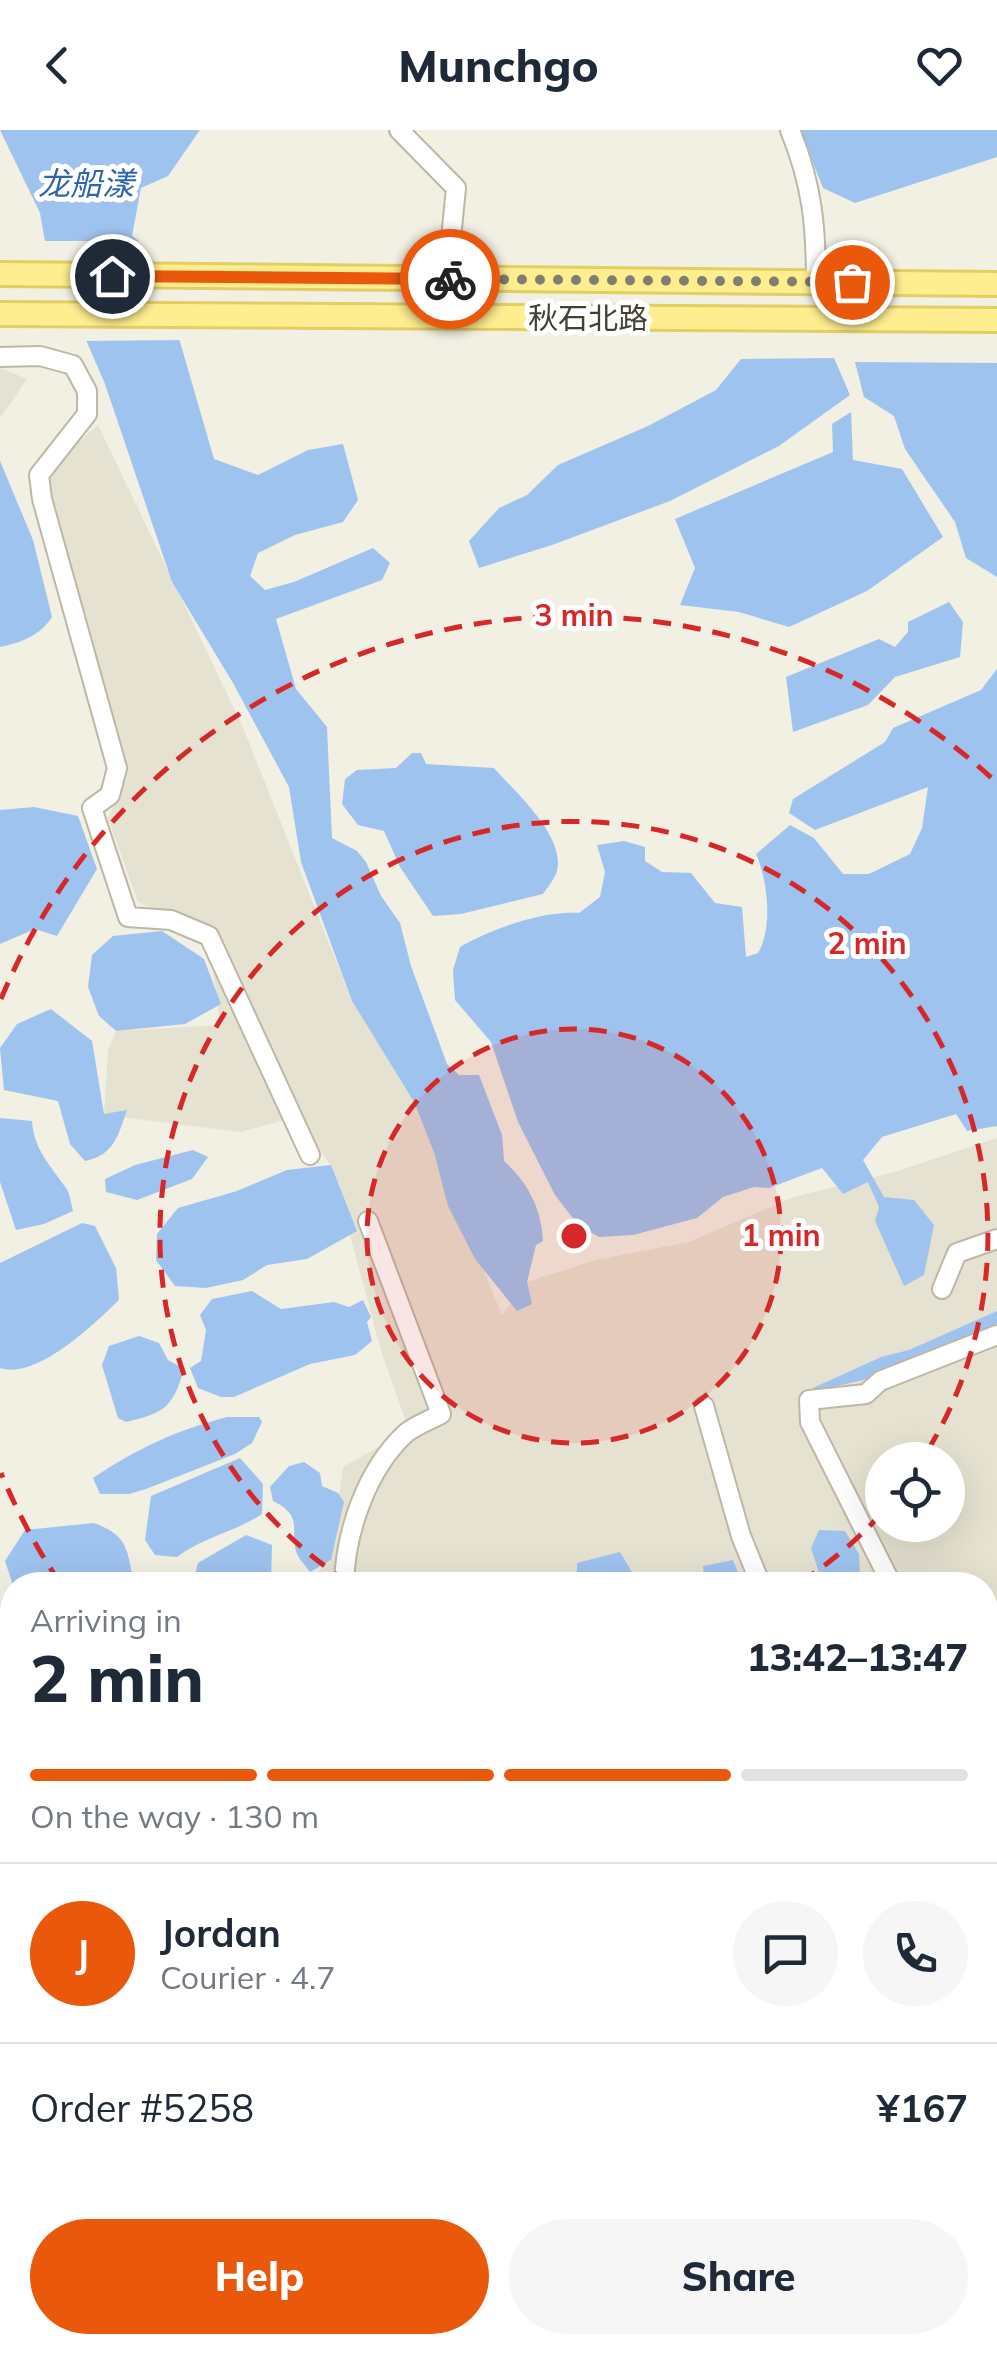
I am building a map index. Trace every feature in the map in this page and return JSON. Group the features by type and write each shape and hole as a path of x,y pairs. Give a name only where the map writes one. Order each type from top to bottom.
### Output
{"main road":[{"name":"秋石北路","path":"0,274 997,284"},
{"name":"秋石北路","path":"0,314 997,320"}],"street":[{"path":"399,130 456,188 447,279"},
{"path":"790,130 805,167 816,218 816,282"},
{"path":"0,357 40,356 73,364 86,391 86,414 39,475 42,498 117,768 110,794 92,808 128,918 171,920 209,936 310,1155"},
{"path":"346,1572 352,1535 367,1489 388,1453 410,1430 441,1414 368,1221"},
{"path":"942,1289 957,1253 997,1239"},
{"path":"885,1572 810,1422 809,1400 866,1394 880,1381 997,1335"},
{"path":"704,1406 741,1536 756,1572"}],"shaded area":[{"path":"0,368 27,379 0,418"},
{"path":"98,425 242,725 352,1001 414,1102 502,1315 527,1282 596,1260 689,1242 794,1197 898,1171 997,1138 997,1572 318,1572 331,1560 343,1467 409,1430 382,1354 331,1165 294,1118 240,1132 104,1115 108,1050 116,1031 220,1025 209,936 138,902 108,818 127,778 39,475"}],"water":[{"name":"龙船漾","path":"0,130 200,130 168,176 141,188 132,236 154,252 214,459 258,475 308,450 343,444 358,500 343,522 295,535 258,553 250,576 265,590 294,582 373,548 390,563 382,580 276,619 296,689 327,727 332,838 357,851 366,862 381,896 400,923 411,966 447,1064 459,1075 479,1075 502,1135 504,1161 527,1187 537,1208 543,1241 536,1245 527,1282 532,1304 517,1311 475,1259 448,1206 434,1152 414,1102 352,1001 301,862 289,787 172,582 105,384 46,247 40,213"},
{"path":"800,130 997,130 997,157 855,203 823,188"},
{"path":"834,358 850,395 779,446 670,501 479,568 469,541 499,508 527,495 558,465 648,426 716,390 741,359"},
{"path":"855,362 997,363 997,577 966,558 955,522 905,449 894,416 864,397"},
{"path":"851,412 853,460 902,469 943,537 867,591 789,627 739,612 680,605 695,568 675,519 833,452 832,424"},
{"path":"0,461 33,540 52,617 29,637 0,647"},
{"path":"949,602 963,622 960,657 895,677 868,705 793,732 786,677 879,639 895,647 908,632 908,622"},
{"path":"997,669 997,1126 967,1131 956,1114 882,1137 863,1160 884,1197 914,1200 934,1225 924,1275 904,1286 875,1221 879,1207 868,1182 843,1194 822,1168 769,1188 754,1187 723,1197 697,1218 633,1235 599,1237 579,1226 555,1195 518,1122 491,1042 455,1000 453,970 460,947 518,922 579,913 600,897 605,872 597,845 624,841 645,847 645,861 662,872 691,873 715,903 742,907 746,957 758,953 766,931 767,904 756,854 790,825 814,838 843,874 869,874 910,854 922,828 928,787 815,830 789,813 793,799 885,742 893,728 981,690"},
{"path":"412,753 421,753 426,764 494,768 538,817 555,846 556,874 543,894 461,914 433,916 400,867 384,831 358,825 342,804 345,779 357,770 396,768"},
{"path":"34,807 78,816 97,869 57,936 35,929 0,944 0,810"},
{"path":"162,931 204,959 221,1004 185,1024 116,1031 99,1016 88,987 92,955 113,936"},
{"path":"51,1009 92,1041 104,1114 127,1110 109,1149 85,1161 70,1144 58,1101 4,1090 0,1048 17,1024"},
{"path":"0,1118 32,1121 39,1149 67,1190 73,1211 44,1224 16,1230 0,1182"},
{"path":"193,1150 208,1157 192,1179 137,1200 106,1192 105,1179 135,1165"},
{"path":"331,1165 357,1231 307,1259 267,1265 243,1280 206,1288 175,1286 156,1260 157,1234 178,1208 237,1191 287,1170"},
{"path":"82,1223 95,1226 116,1268 119,1300 47,1358 15,1370 0,1368 0,1263"},
{"path":"252,1291 281,1309 334,1302 349,1307 363,1300 371,1317 367,1322 372,1341 355,1355 310,1364 234,1397 221,1397 198,1388 190,1368 201,1361 206,1330 200,1315 212,1299"},
{"path":"997,1311 997,1327 872,1378 815,1391 813,1388 881,1357 909,1350"},
{"path":"139,1336 159,1343 168,1360 184,1369 166,1406 126,1422 118,1418 102,1365 109,1346"},
{"path":"227,1417 259,1417 262,1422 252,1443 235,1454 146,1489 129,1494 100,1494 93,1478 109,1468 174,1434"},
{"path":"240,1458 263,1484 262,1514 177,1557 155,1555 145,1540 151,1496"},
{"path":"304,1462 320,1473 322,1486 338,1493 344,1502 331,1560 310,1572 296,1551 292,1518 273,1501 270,1487 289,1466"},
{"path":"94,1523 122,1541 132,1572 9,1572 5,1561 25,1530"},
{"path":"819,1530 845,1531 859,1554 860,1572 819,1572 811,1548"},
{"path":"246,1535 272,1545 271,1572 196,1572 198,1563"},
{"path":"620,1552 632,1572 577,1572 577,1563"},
{"path":"733,1560 738,1572 704,1572 703,1566"}],"pier":[{"path":"40,241 147,241 159,250 187,340 81,341"}],"way so far":[{"path":"450,279 852,282"}],"route":[{"path":"112,276 450,279"}]}
